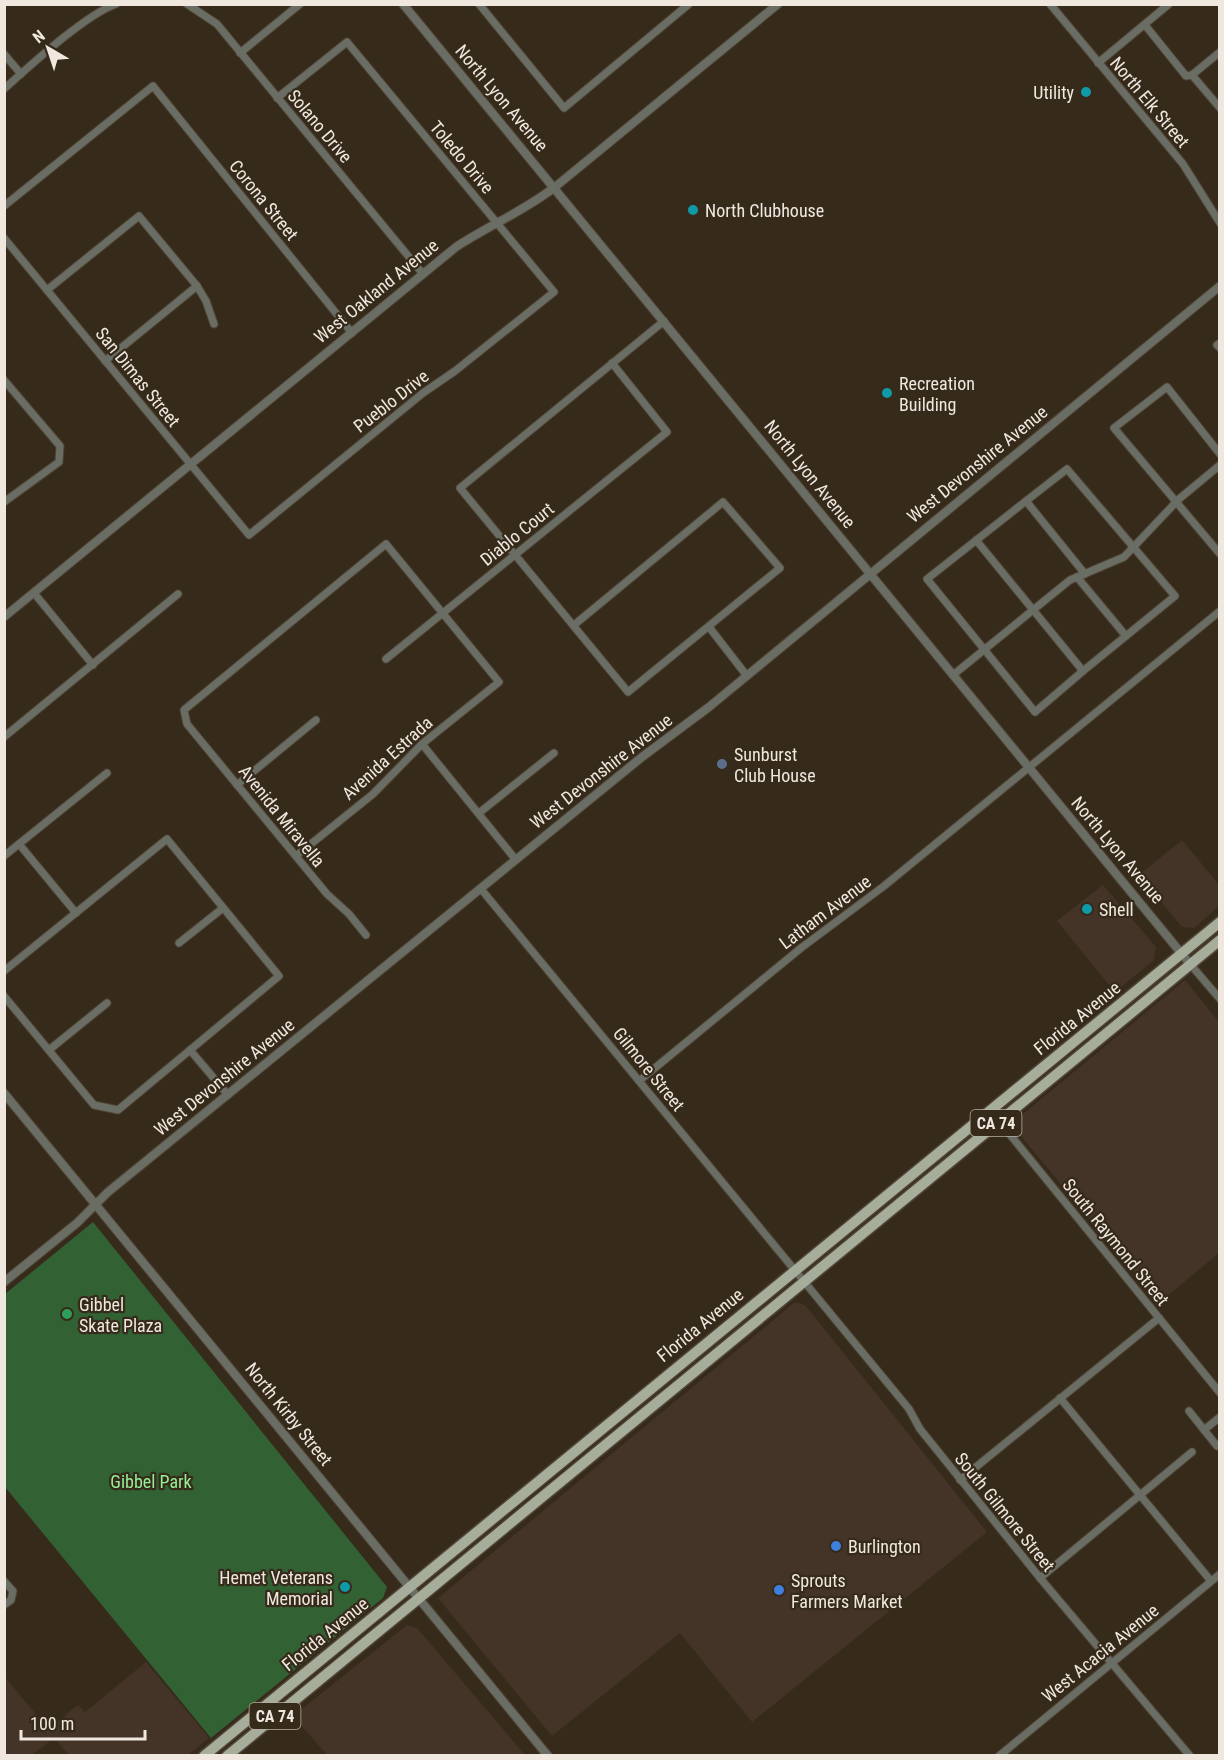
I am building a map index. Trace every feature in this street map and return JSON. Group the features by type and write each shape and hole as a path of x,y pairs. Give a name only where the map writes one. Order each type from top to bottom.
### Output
{"main road":[{"name":"Florida Avenue","path":"205,1755 793,1270 1220,922"},
{"name":"Florida Avenue","path":"227,1755 1220,940"},
{"path":"581,1465 597,1439 658,1389 667,1374"},
{"path":"509,1524 525,1502 574,1462 584,1443"}],"street":[{"path":"4,89 76,29 116,4"},
{"name":"Solano Drive","path":"187,4 216,24 423,274"},
{"path":"240,53 300,4"},
{"name":"North Lyon Avenue","path":"403,4 1191,964"},
{"path":"479,4 564,108 689,4"},
{"name":"West Oakland Avenue","path":"4,617 456,247 537,201 555,188 778,4"},
{"name":"North Elk Street","path":"1050,4 1183,164 1220,223"},
{"path":"1098,63 1169,4"},
{"path":"1145,25 1186,76 1192,75 1220,52"},
{"name":"Toledo Drive","path":"277,98 347,42 554,292"},
{"path":"4,54 21,74"},
{"path":"1192,75 1220,108"},
{"name":"Corona Street","path":"4,206 153,86 351,333"},
{"path":"47,290 139,216 197,286 206,301 214,324"},
{"name":"San Dimas Street","path":"4,238 249,535"},
{"path":"105,361 197,286"},
{"name":"West Devonshire Avenue","path":"4,1282 77,1223 108,1192 642,757 709,707 1220,286"},
{"name":"Pueblo Drive","path":"249,535 423,393 455,371 554,292"},
{"path":"574,626 723,501 780,568 628,692 460,488 664,321"},
{"name":"Diablo Court","path":"386,659 667,432 612,363"},
{"path":"4,380 60,446 58,462 4,502"},
{"path":"1220,454 1167,387 1114,428 1220,554"},
{"path":"953,675 1070,580 1124,558 1175,502 1220,465"},
{"path":"1067,469 1175,596 1035,712 927,579 975,540 1067,469"},
{"path":"1026,501 1126,636"},
{"path":"975,540 1083,671"},
{"name":"Avenida Miravella","path":"366,935 349,914 327,894 187,724 184,710 386,544 443,613"},
{"path":"34,593 93,664"},
{"path":"4,737 178,594"},
{"name":"Latham Avenue","path":"639,1081 801,948 853,911 1220,611"},
{"name":"Avenida Estrada","path":"296,856 373,794 422,744 499,682 443,613"},
{"path":"709,627 747,676"},
{"path":"237,785 316,720"},
{"path":"422,744 516,860"},
{"path":"479,813 554,753"},
{"path":"4,856 107,773"},
{"path":"4,971 167,839 279,976 118,1110 94,1105 4,996"},
{"path":"19,844 76,913"},
{"name":"Gilmore Street","path":"481,888 803,1283"},
{"path":"179,943 223,908"},
{"path":"1191,964 1220,999"},
{"path":"49,1050 107,1003"},
{"path":"190,1050 228,1095"},
{"name":"North Kirby Street","path":"4,1093 548,1755"},
{"name":"South Raymond Street","path":"990,1110 1220,1393"},
{"name":"South Gilmore Street","path":"803,1283 909,1409 920,1430 1040,1578 1190,1755"},
{"path":"960,1480 1159,1318"},
{"path":"1060,1398 1211,1581"},
{"path":"1189,1411 1217,1446"},
{"path":"1204,1430 1220,1417"},
{"path":"1040,1578 1192,1452"},
{"name":"West Acacia Avenue","path":"999,1755 1220,1574"},
{"path":"4,1581 13,1591 11,1600 4,1605"}],"shaded area":[{"path":"1182,840 1219,885 1219,906 1194,928 1182,927 1139,875"},
{"path":"1103,885 1156,947 1154,960 1115,992 1057,921"},
{"path":"1185,980 1219,1022 1219,1253 1159,1303 1011,1124"},
{"path":"794,1303 806,1306 987,1532 752,1722 680,1633 552,1736 438,1598"},
{"path":"407,1625 417,1628 525,1755 327,1755 293,1716"},
{"path":"146,1662 209,1738 188,1755 69,1755 54,1738 32,1755 5,1755 5,1677 48,1729 78,1705 85,1712"}],"green space":[{"name":"Gibbel Park","path":"93,1222 387,1587 383,1598 211,1738 5,1487 5,1294"}],"place":[{"name":"Utility","path":"1086,92"},
{"name":"North Clubhouse","path":"693,210"},
{"name":"Recreation Building","path":"887,393"},
{"name":"Sunburst Club House","path":"722,764"},
{"name":"Shell","path":"1087,909"},
{"name":"Gibbel Skate Plaza","path":"67,1314"},
{"name":"Burlington","path":"836,1546"},
{"name":"Hemet Veterans Memorial","path":"345,1587"},
{"name":"Sprouts Farmers Market","path":"779,1590"}]}
